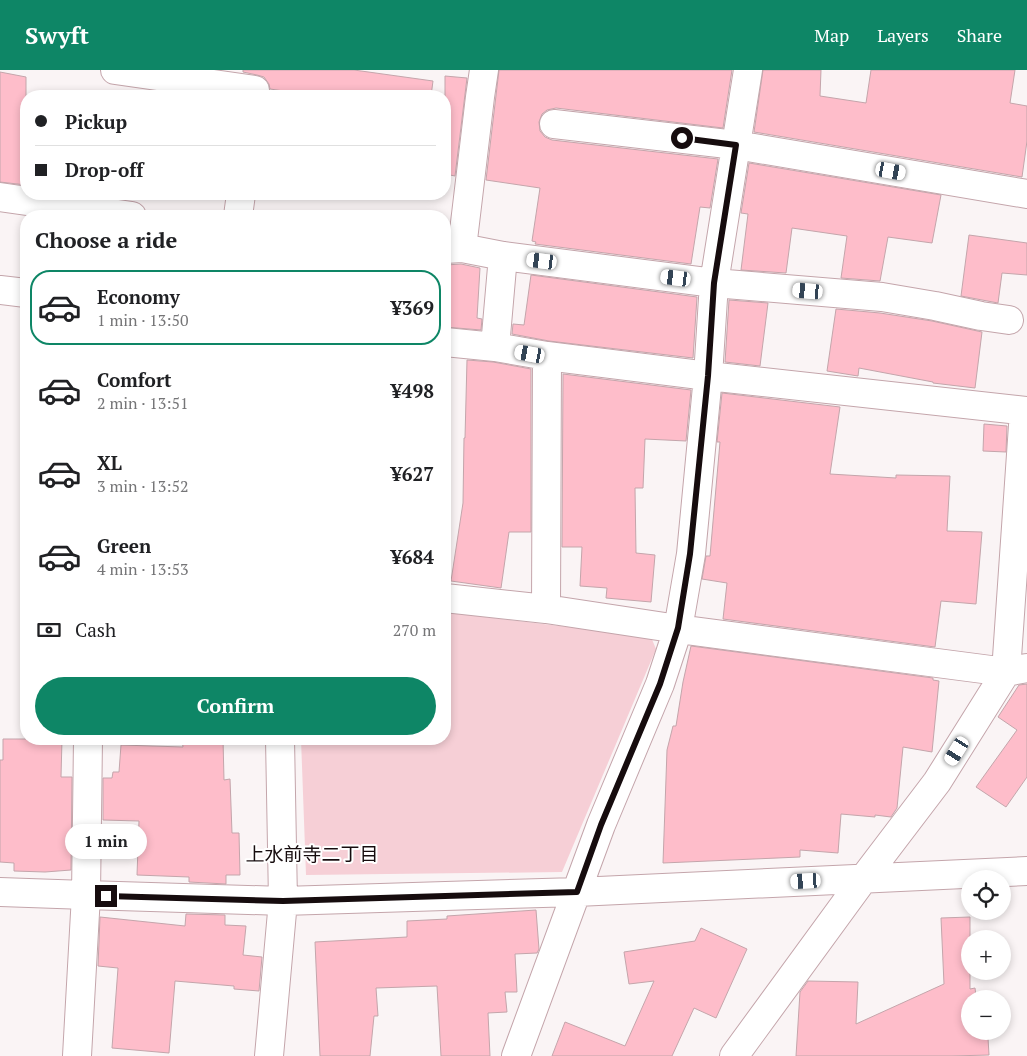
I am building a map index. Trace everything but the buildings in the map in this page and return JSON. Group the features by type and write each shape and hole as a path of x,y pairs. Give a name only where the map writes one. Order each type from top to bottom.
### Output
{"street":[{"path":"116,70 256,86"},
{"path":"484,70 454,248 714,283 882,297 1009,320"},
{"path":"516,1056 601,825 660,684 678,628 690,554 708,376 714,283 748,70"},
{"path":"554,124 736,145 1027,194"},
{"path":"0,197 20,200"},
{"path":"21,200 90,210"},
{"path":"495,347 504,256"},
{"path":"0,290 20,292"},
{"path":"451,343 708,376 1025,411 1017,670 937,782 864,878 734,1056"},
{"path":"546,609 547,356"},
{"path":"451,599 546,609 678,628 1017,670"},
{"path":"77,1056 86,895 88,745"},
{"path":"269,1056 283,901 280,745"},
{"path":"0,892 283,901 577,892 1027,871"}],"shaded area":[{"path":"451,613 651,637 656,649 562,872 306,875 301,745 451,745"}],"district":[{"name":"上水前寺二丁目","path":"312,854"}],"route":[{"path":"106,896 283,901 577,892 601,825 660,684 678,628 690,554 708,376 714,283 736,145 682,138"}]}
